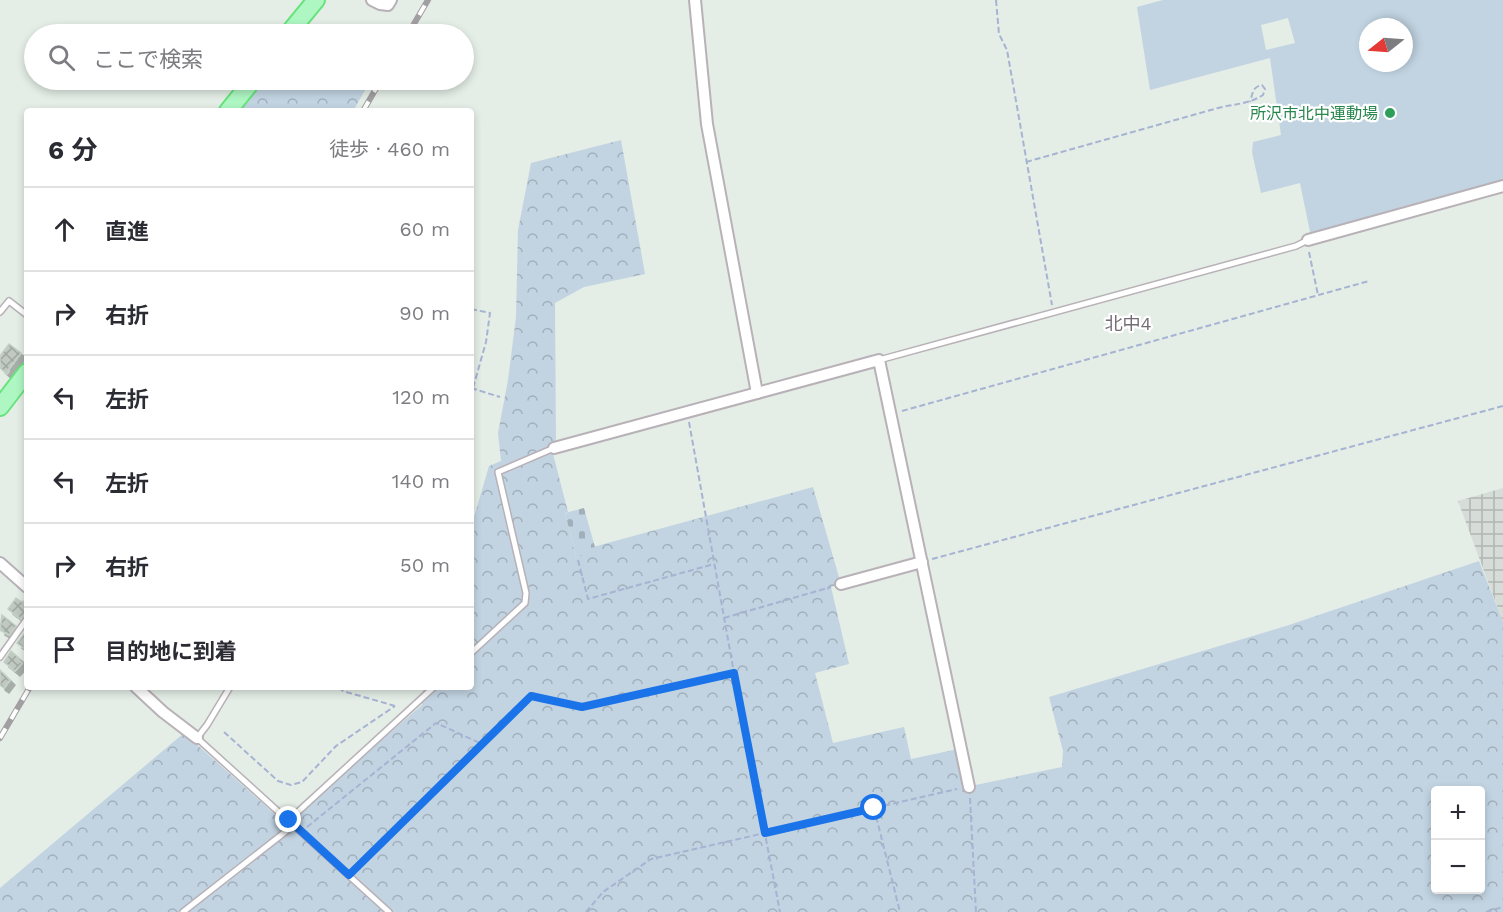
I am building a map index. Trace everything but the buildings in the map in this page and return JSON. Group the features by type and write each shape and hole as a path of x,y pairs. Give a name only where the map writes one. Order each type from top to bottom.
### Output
{"main road":[{"path":"296,24 316,0"},
{"path":"230,108 245,90"},
{"path":"0,407 24,376"}],"street":[{"path":"372,0 388,5 391,0"},
{"path":"695,0 707,124 757,393"},
{"path":"1308,240 1503,186"},
{"path":"554,448 879,360 969,787"},
{"path":"841,584 922,562"},
{"path":"0,563 24,584"},
{"path":"139,690 197,738"}],"lane":[{"path":"879,360 1296,246 1308,240"},
{"path":"0,312 9,301 24,313"},
{"path":"474,650 525,603 526,593 498,472 554,448"},
{"path":"0,657 24,624"},
{"path":"228,690 197,738 389,912"},
{"path":"183,912 291,823 431,690"}],"path":[{"path":"996,0 999,34 1007,50 1053,311"},
{"path":"1026,162 1218,108 1250,102 1263,95 1265,89 1262,85 1253,90 1250,102"},
{"path":"1308,240 1318,295"},
{"path":"891,414 1369,281"},
{"path":"474,310 490,313 486,342 474,381"},
{"path":"474,389 500,397"},
{"path":"922,562 1503,406"},
{"path":"687,412 780,912"},
{"path":"578,560 588,599 714,564"},
{"path":"724,618 841,584"},
{"path":"349,875 531,696 582,707 734,673"},
{"path":"224,732 278,781 291,785 302,782 336,746 395,706 342,690"},
{"path":"301,832 436,723 482,744"},
{"path":"586,912 603,892 651,859 969,787 973,815 976,912"},
{"path":"874,808 900,912"},
{"path":"1486,912 1503,907"}],"shaded area":[{"path":"1503,488 1503,622 1458,501"}],"green space":[{"name":"所沢市北中運動場","path":"1163,0 1503,0 1503,181 1313,234 1310,232 1300,183 1261,193 1252,152 1253,142 1281,135 1270,58 1150,90 1137,7","holes":["1288,18 1295,43 1266,50 1261,25"]},
{"path":"254,90 365,90 355,108 240,108"},
{"path":"621,140 645,274 584,287 555,303 556,444 551,446 568,512 565,513 576,557 582,550 813,487 841,584 831,587 849,664 815,673 833,743 904,727 911,759 958,749 966,787 1062,767 1063,751 1049,697 1286,626 1479,561 1503,622 1503,912 0,912 0,888 184,733 285,823 422,705 423,690 474,690 474,517 489,466 501,461 498,433 516,317 518,230 531,163"},
{"path":"584,508 595,547 582,550 583,555 576,557 565,513"}],"railway":[{"path":"414,24 428,0"},
{"path":"365,108 375,90"},
{"path":"0,738 28,690"}],"place":[{"name":"所沢市北中運動場","path":"1390,113"}],"district":[{"name":"北中4","path":"1128,324"}],"route":[{"path":"289,820 349,875 531,696 582,707 734,673 765,833 874,808"}]}
